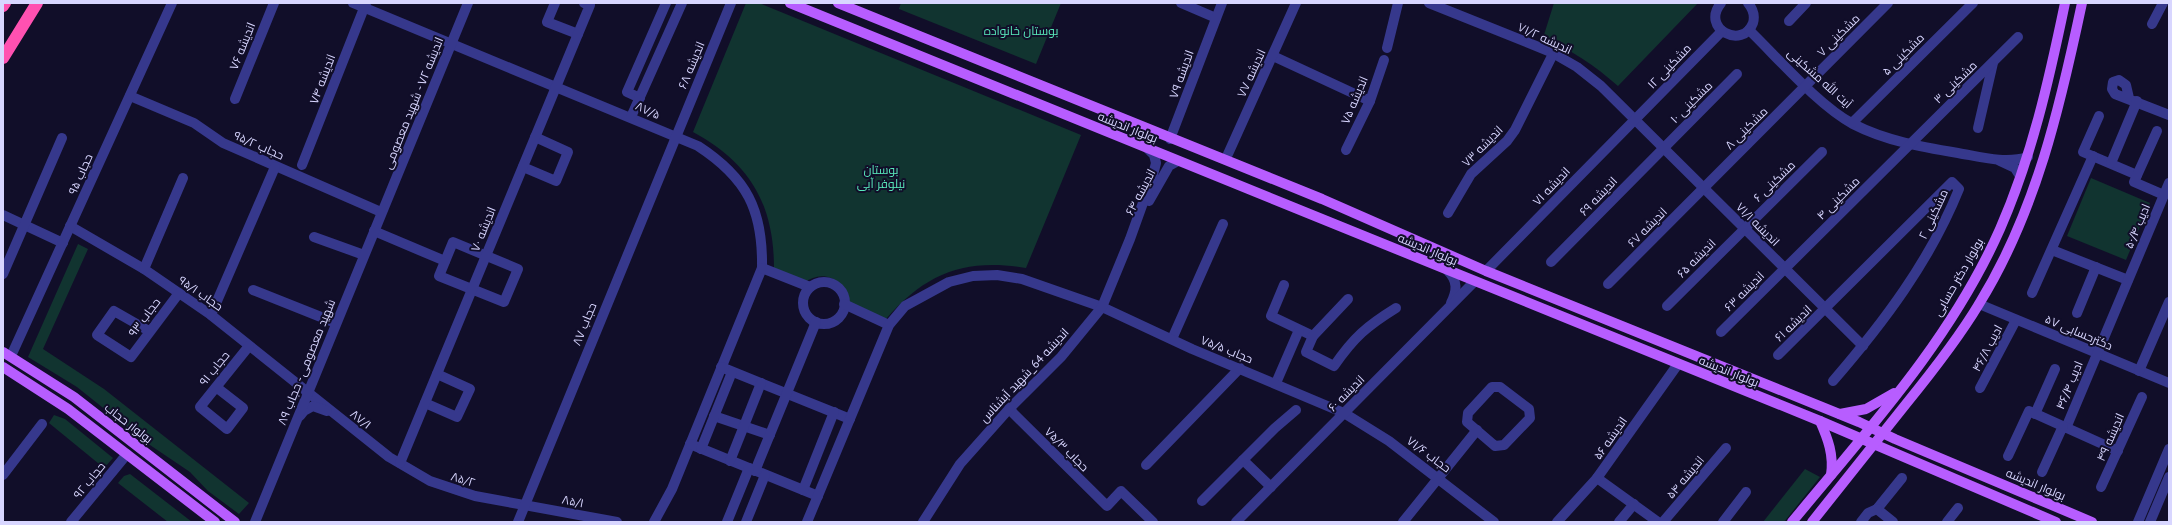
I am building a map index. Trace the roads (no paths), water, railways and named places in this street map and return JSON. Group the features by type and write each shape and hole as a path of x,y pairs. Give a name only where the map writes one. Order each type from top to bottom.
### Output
{"highway":[{"path":"3,58 37,3"}],"main road":[{"name":"بولوار اندیشه","path":"790,3 1148,149 1257,191 1474,282 1820,421 2056,522"},
{"name":"بولوار اندیشه","path":"838,3 1263,176 1486,271 1839,414 2092,522"},
{"name":"بولوار دکتر حسابی","path":"1792,522 1902,388 1930,350 1982,264 2000,229 2028,158 2040,118 2065,3"},
{"path":"1812,522 1943,357 1979,304 2014,237 2043,163 2055,122 2082,3"},
{"path":"1257,191 1263,176"},
{"name":"بولوار حجاب","path":"7,354 74,397 235,522"},
{"path":"3,367 68,409 215,522"},
{"path":"1839,414 1866,409 1902,388"},
{"path":"1820,421 1830,447 1833,464 1831,475"}],"street":[{"name":"حجاب ۹۵","path":"7,354 63,242 172,3"},
{"name":"اندیشه ۷۶","path":"235,99 274,3"},
{"name":"۸۷/۵","path":"352,3 365,5 451,44 631,117 698,146 714,156 736,176 749,197 758,220 762,244 762,268"},
{"name":"اندیشه ۷۲ - شهید معصومی","path":"381,212 468,3"},
{"path":"555,3 547,22 578,34"},
{"path":"640,98 626,92 666,3"},
{"path":"631,117 682,3"},
{"name":"اندیشه ۶۸","path":"675,137 731,3"},
{"path":"1181,3 1216,18"},
{"name":"اندیشه ۷۹","path":"1170,139 1222,3"},
{"name":"اندیشه ۷۷","path":"1228,154 1296,3"},
{"path":"1388,48 1398,3"},
{"name":"اندیشه ۷۱/۲","path":"1429,3 1553,54 1577,67 1601,86 1634,120"},
{"path":"1721,3 1715,17 1722,31 1736,36 1749,30 1754,17 1749,3"},
{"path":"1789,20 1806,3"},
{"name":"مشکینی ۷","path":"1806,86 1888,3"},
{"name":"مشکینی ۵","path":"1852,123 1973,3"},
{"path":"2152,24 2163,3"},
{"name":"اندیشه ۷۰","path":"400,463 578,34 587,4"},
{"name":"اندیشه ۷۴","path":"302,165 365,5"},
{"name":"آیت الله مشکینی","path":"1749,30 1806,86 1852,123 1881,136 1909,144 1999,160"},
{"name":"مشکینی ۱۲","path":"1634,120 1722,31"},
{"name":"مشکینی ۳","path":"1909,144 2018,37"},
{"name":"اندیشه ۷۳","path":"1448,212 1471,174 1507,142 1515,130 1553,54"},
{"path":"1273,56 1370,101"},
{"name":"اندیشه ۷۵","path":"1346,150 1370,101 1384,60"},
{"path":"1978,128 1993,63"},
{"name":"مشکینی ۱۰","path":"1663,148 1737,74"},
{"name":"مشکینی ۸","path":"1704,188 1806,86"},
{"name":"حجاب ۹۵/۲","path":"130,96 194,123 223,144 381,212"},
{"path":"2111,163 2133,100 2169,115"},
{"path":"2099,116 2083,152 2136,175"},
{"name":"اندیشه ۷۱/۱","path":"1634,120 1863,346"},
{"name":"اندیشه ۷۱","path":"1486,271 1634,120"},
{"path":"2157,131 2134,182 2164,194"},
{"name":"حجاب ۸۷","path":"518,522 675,137"},
{"path":"3,274 62,138"},
{"path":"523,167 556,181 568,152 535,138"},
{"name":"مشکینی ۴","path":"1785,269 1909,144"},
{"name":"اندیشه ۶۹","path":"1551,262 1663,148"},
{"path":"1130,239 1156,162 1154,155 1148,149"},
{"name":"مشکینی ۶","path":"1744,228 1822,152"},
{"path":"2032,293 2093,156"},
{"path":"1999,160 2028,158"},
{"path":"1999,160 2015,168 2020,176"},
{"name":"اندیشه ۶۴","path":"1130,239 1162,178 1170,166 1178,161"},
{"path":"211,315 275,167"},
{"path":"144,269 183,178"},
{"name":"مشکینی ۲","path":"1825,309 1952,182 1959,189 1948,215 1929,252 1903,293 1863,346"},
{"name":"ادیب ۵۰/۴","path":"2097,353 2169,184"},
{"name":"اندیشه ۶۷","path":"1608,284 1704,188"},
{"name":"شهید معصومی - حجاب ۸۹","path":"255,522 381,212"},
{"path":"3,215 63,242"},
{"path":"1172,340 1223,224"},
{"name":"حجاب ۹۵/۱","path":"70,226 144,269 211,315 308,392"},
{"name":"اندیشه ۶۵","path":"1667,306 1744,228"},
{"path":"374,232 445,261"},
{"path":"314,237 364,255"},
{"name":"اندیشه 64_شهید آبشناس","path":"924,522 960,464 1009,409 1061,357 1102,307 1130,239"},
{"path":"453,242 486,256 518,269 504,302 439,276 453,242"},
{"path":"2052,250 2128,280"},
{"path":"2077,313 2096,267"},
{"path":"654,522 672,489 762,268 810,287"},
{"name":"اندیشه ۶۳","path":"1721,332 1785,269"},
{"path":"1448,271 1454,278 1456,284 1449,308"},
{"name":"حجاب ۷۵/۵","path":"807,522 889,325 905,306 926,292 949,282 973,276 997,275 1022,279 1102,307 1172,340 1344,413"},
{"path":"824,282 833,284 841,292 844,304 842,312 837,319 830,322 816,322 808,316 804,310 803,302 805,294 810,287 824,282"},
{"name":"اندیشه ۶۰","path":"1241,521 1271,487 1474,282"},
{"path":"1284,285 1271,316 1313,336"},
{"path":"253,290 336,323"},
{"name":"حجاب ۹۳","path":"149,331 114,311 97,335 131,357 178,293"},
{"path":"1348,300 1313,336 1306,352 1334,366 1353,341 1368,325 1396,308"},
{"path":"2139,371 2169,302"},
{"path":"844,304 889,325"},
{"name":"دکترحسابی ۵۷","path":"1979,304 2169,383"},
{"name":"اندیشه ۶۱","path":"1778,355 1825,309"},
{"name":"ادیب ۴۶/۸","path":"1980,388 2016,320"},
{"path":"726,522 756,471 816,322"},
{"path":"1276,383 1299,330"},
{"name":"حجاب ۹۱","path":"216,387 243,408 227,429 200,407 216,387 249,346"},
{"path":"1833,381 1863,346"},
{"name":"ادیب ۴۶/۴","path":"2042,472 2097,353"},
{"name":"اندیشه ۵۶","path":"1557,522 1597,478 1678,364"},
{"path":"721,367 850,419"},
{"path":"1146,465 1240,368"},
{"path":"2008,456 2055,369"},
{"path":"701,449 732,372"},
{"path":"425,403 457,417 470,389 437,374"},
{"path":"730,461 761,383"},
{"path":"1500,386 1529,409 1530,418 1504,445 1495,446 1477,430 1467,422 1468,413 1492,387 1500,386"},
{"name":"۸۷/۱","path":"308,392 400,463"},
{"name":"اندیشه ۴۹","path":"2101,487 2142,397"},
{"path":"296,421 304,411 313,406 336,415"},
{"name":"حجاب ۷۵/۳","path":"1009,409 1107,506 1121,491 1153,522"},
{"path":"1202,501 1296,410"},
{"path":"803,490 834,412"},
{"path":"2032,412 2118,451"},
{"name":"حجاب ۷۱/۶","path":"1344,413 1389,441 1438,477 1494,522"},
{"path":"714,416 745,425 770,435"},
{"path":"3,475 42,424"},
{"path":"1403,522 1477,430"},
{"path":"690,444 818,496"},
{"name":"اندیشه ۵۴","path":"1663,522 1726,448"},
{"path":"2138,522 2169,449"},
{"name":"حجاب ۹۲","path":"71,522 127,454"},
{"path":"1243,460 1271,487"},
{"name":"۸۵/۲","path":"400,463 430,481 452,490 474,496 524,505"},
{"path":"746,522 756,471"},
{"path":"2150,522 2169,477"},
{"path":"1597,478 1658,522"},
{"path":"1861,522 1868,513 1877,509 1902,478"},
{"path":"1722,522 1746,492"},
{"path":"1619,522 1634,504"},
{"name":"۸۵/۱","path":"524,505 617,522"},
{"path":"1947,522 1958,508"},
{"path":"1877,509 1893,522"}],"park label":[{"name":"بوستان خانواده","path":"1021,30"},
{"name":"بوستان نیلوفر آبی","path":"881,176"}]}
